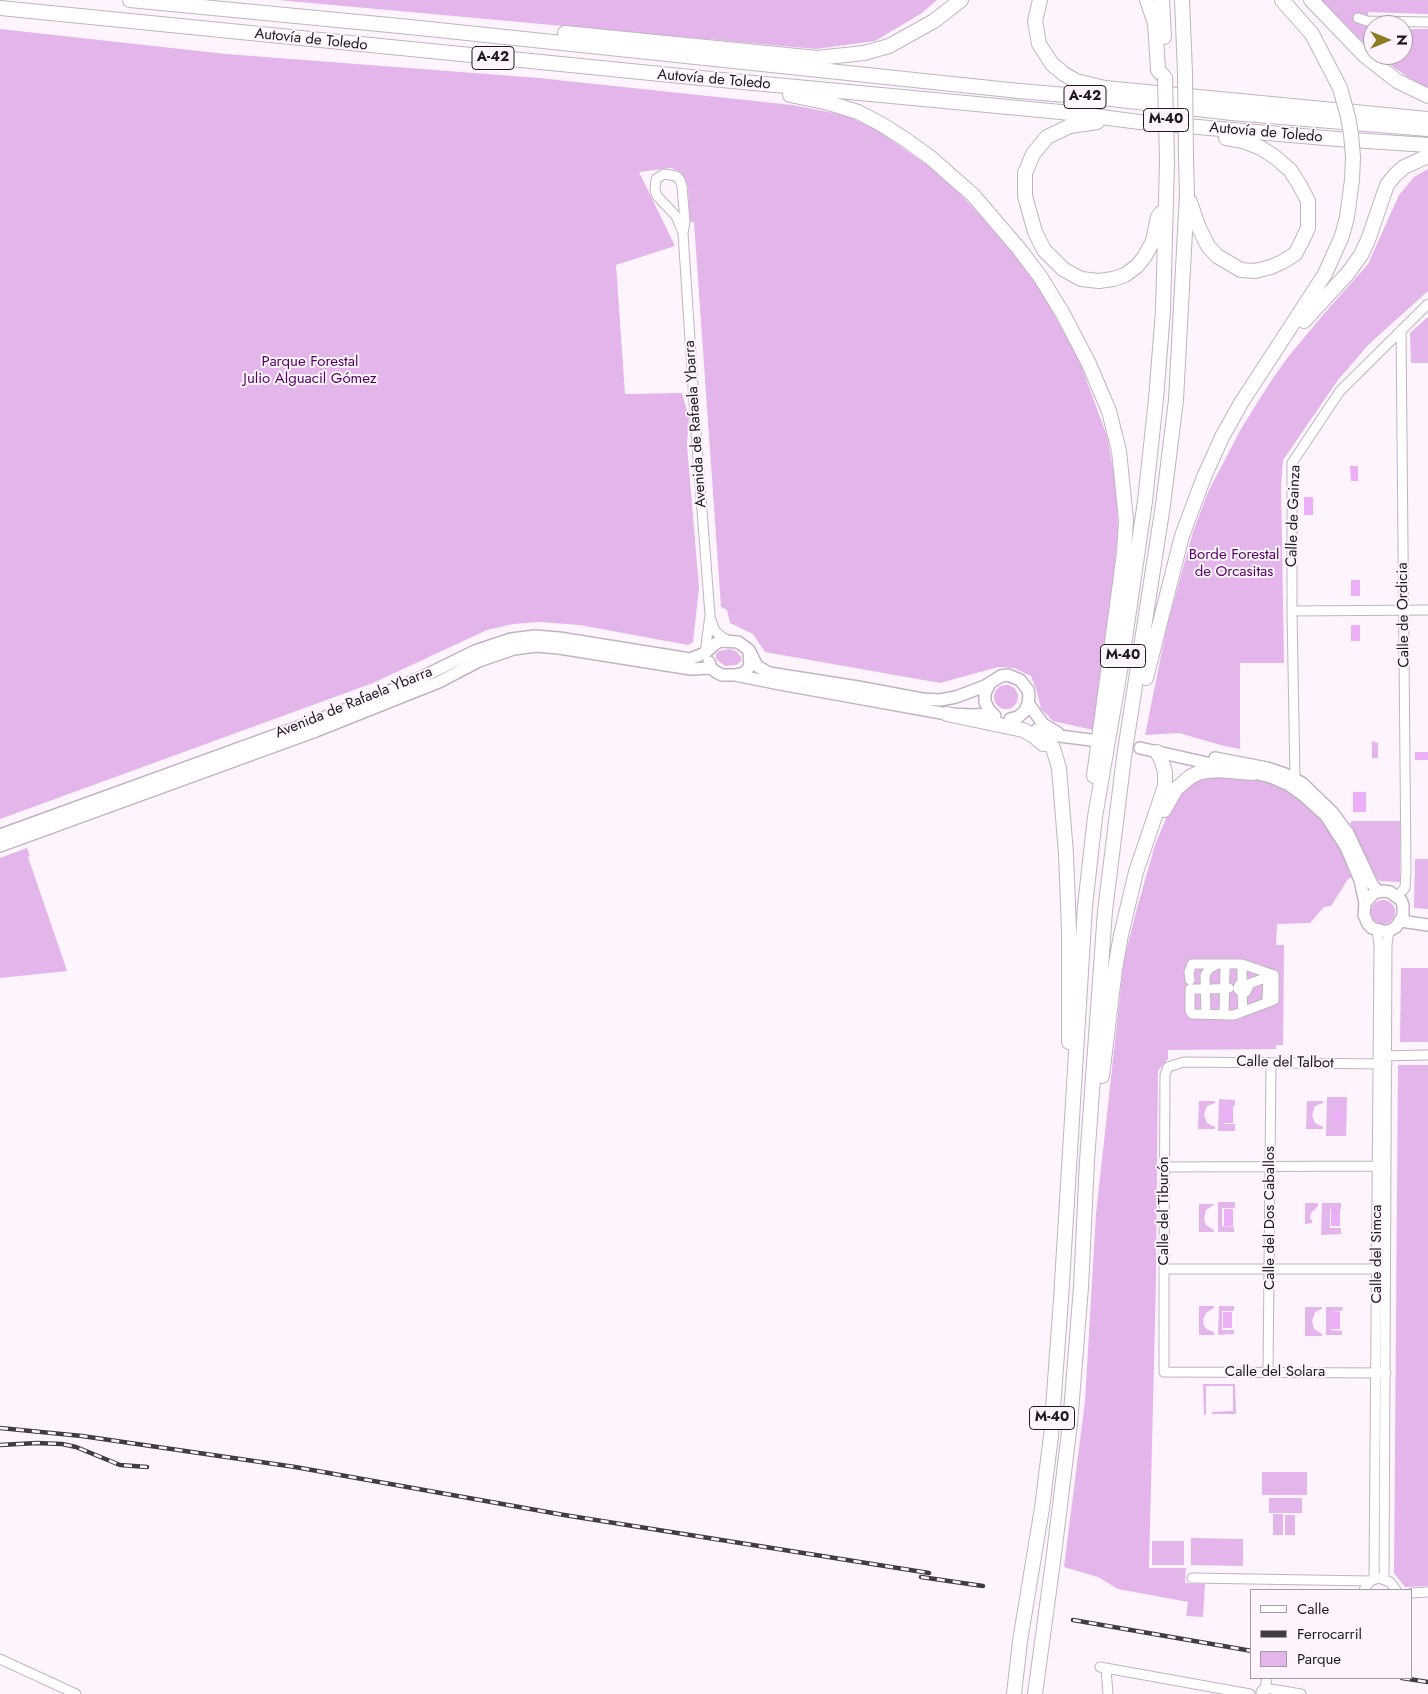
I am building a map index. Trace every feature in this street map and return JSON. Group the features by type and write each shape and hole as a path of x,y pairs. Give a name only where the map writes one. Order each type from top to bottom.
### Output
{"highway":[{"name":"Autovía de Toledo","path":"130,0 1103,98 1232,113 1428,129"},
{"path":"1040,0 1035,21 1039,44 1052,64 1076,81 1105,88 1428,119"},
{"path":"1148,0 1155,23 1158,70 1166,78"},
{"name":"M-40","path":"1014,1694 1020,1641 1042,1508 1051,1436 1085,906 1096,817 1145,501 1156,399 1163,312 1167,162 1166,78 1162,0"},
{"name":"M-40","path":"1034,1694 1070,1424 1081,1287 1087,1161 1105,911 1124,757 1163,505 1176,400 1187,194 1182,0"},
{"path":"1124,757 1188,519 1204,477 1240,402 1325,274 1342,236 1347,217 1353,157 1348,117 1340,88 1312,34 1282,0"},
{"path":"1311,0 1364,55 1397,81 1428,96"},
{"path":"410,27 442,22 817,58 864,53 889,46 934,21 958,1"},
{"name":"Autovía de Toledo","path":"0,8 1061,112 1116,120 1428,145"},
{"path":"701,78 733,88 829,102 858,112 898,135 931,158 973,195 1020,250 1041,278 1063,314 1089,364 1108,411 1119,451 1126,520 1124,553 1094,774 1096,817"},
{"path":"1116,120 1070,126 1047,137 1033,154 1025,173 1025,196 1035,232 1044,250 1063,269 1081,279 1099,281 1113,279 1125,274 1141,262 1152,242 1158,217 1166,206"},
{"path":"1140,122 1243,141 1261,148 1290,170 1299,184 1308,201 1308,228 1295,254 1271,267 1255,271 1241,270 1217,256 1208,246 1199,228 1187,194"},
{"path":"1259,375 1308,316 1348,274 1357,261 1368,240 1387,185 1404,167 1428,156"},
{"path":"947,714 1023,730 1034,736 1046,747 1052,758 1060,788"},
{"path":"1038,731 1048,742 1055,754 1059,768 1066,854 1069,930 1068,1028 1073,1105"},
{"path":"1087,1161 1096,1126 1115,969 1136,872 1165,786 1165,772 1157,752"},
{"path":"1130,897 1166,804 1181,784 1190,777 1205,770 1253,773"}],"main road":[{"name":"Avenida de Rafaela Ybarra","path":"0,835 350,708 420,678 475,651 511,639 536,636 690,659 709,650 720,641 738,642 749,650 757,666 769,674 858,687 922,699 940,700 956,697 970,693 1001,676 1014,676 1028,690 1028,703 1044,724 1067,737"},
{"name":"Avenida de Rafaela Ybarra","path":"0,846 316,731 440,682 478,661 514,649 536,646 691,669 711,668 722,675 735,675 947,714 992,714 1052,735 1091,740"},
{"path":"709,650 708,656 711,668"},
{"path":"735,675 744,673 750,666 749,650"},
{"path":"990,683 985,697 986,706 992,714"},
{"path":"1010,720 1022,714 1028,703"},
{"path":"1140,748 1271,777 1303,795 1326,816 1346,847 1360,880 1365,903 1365,918 1368,924 1377,930 1389,931 1396,927 1404,916 1403,905 1397,896 1390,892 1378,891 1365,903"},
{"path":"1157,752 1191,754 1253,764 1295,778 1316,795 1342,824 1372,884 1378,891"},
{"path":"1401,921 1428,925"}],"street":[{"path":"1358,18 1367,21 1428,22"},
{"name":"Avenida de Rafaela Ybarra","path":"683,233 676,216 657,196 655,190 656,180 664,174 676,176 682,186 685,222 683,233 696,441 710,615"},
{"name":"Calle de Gainza","path":"1295,778 1292,463 1340,391 1428,304"},
{"name":"Calle de Ordicia","path":"1397,896 1406,884 1401,330"},
{"path":"1292,611 1428,610"},
{"path":"710,615 715,631 731,641"},
{"path":"709,650 710,615"},
{"name":"Calle del Simca","path":"1377,930 1382,1060 1386,1373 1384,1578"},
{"name":"Calle del Simca","path":"1372,1580 1377,1166 1389,931"},
{"path":"1192,964 1242,968 1274,975 1274,1000 1234,1015 1191,1014 1189,972 1192,964"},
{"path":"1218,966 1225,984"},
{"path":"1206,1014 1206,973 1218,966"},
{"path":"1242,968 1243,1011"},
{"path":"1206,987 1208,974 1214,970 1222,973 1225,984 1224,1015"},
{"path":"1190,984 1206,987 1225,984 1242,987 1265,978 1268,973"},
{"name":"Calle del Talbot","path":"1184,1062 1271,1063 1382,1060 1428,1055"},
{"name":"Calle del Tiburón","path":"1164,1372 1165,1075 1168,1067 1184,1062"},
{"name":"Calle del Dos Caballos","path":"1268,1372 1271,1063"},
{"path":"1164,1166 1377,1166"},
{"path":"1164,1269 1377,1269"},
{"name":"Calle del Solara","path":"1164,1372 1386,1373"},
{"path":"1192,1578 1372,1580 1384,1578 1395,1589"},
{"path":"1365,1589 1372,1580"},
{"path":"1413,1593 1428,1592"},
{"path":"0,1659 19,1666 76,1694"},
{"path":"1108,1694 1103,1668 1250,1694"},
{"path":"1267,1679 1263,1692 1301,1694"}],"green space":[{"path":"278,0 937,0 922,13 875,41 816,49"},
{"path":"1320,0 1428,0 1428,14 1368,12 1368,15 1363,15 1363,42"},
{"name":"Parque Forestal Julio Alguacil Gómez","path":"0,29 226,54 539,78 792,105 844,115 874,128 944,177 1015,255 1041,291 1079,360 1107,436 1116,484 1118,530 1093,730 1053,721 1041,709 1031,676 1014,668 998,667 940,683 765,652 753,634 730,623 727,610 721,607 694,222 690,222 688,188 685,178 680,172 671,168 639,172 675,246 616,265 625,394 682,393 689,418 687,445 699,588 693,642 688,645 580,625 539,622 513,624 487,630 373,683 0,819"},
{"path":"1413,29 1428,29 1428,89 1391,65 1413,65"},
{"name":"Borde Forestal de Orcasitas","path":"1428,169 1428,291 1369,344 1338,380 1283,460 1281,486 1284,663 1240,663 1240,749 1179,733 1145,735 1167,626 1193,532 1208,492 1241,429 1269,384 1288,357 1368,264 1399,195 1414,177"},
{"path":"1428,317 1428,363 1411,363 1410,333"},
{"path":"729,649 736,651 741,657 741,661 736,665 725,666 716,659 716,654 719,651"},
{"path":"1006,685 1014,689 1018,697 1014,705 1006,709 998,705 994,697 998,689"},
{"path":"1372,741 1378,743 1378,758 1372,758"},
{"path":"1205,774 1262,780 1279,786 1297,797 1314,812 1328,829 1338,844 1353,877 1348,879 1331,906 1324,907 1310,923 1277,924 1276,945 1284,945 1283,1045 1276,1045 1276,1049 1168,1050 1168,1059 1158,1071 1156,1279 1149,1568 1186,1568 1185,1583 1205,1584 1203,1617 1186,1616 1188,1602 1118,1589 1098,1577 1064,1567 1085,1401 1096,1214 1124,960 1155,845 1174,799 1182,789"},
{"path":"1352,821 1400,821 1400,882 1380,881 1377,878 1350,823"},
{"path":"27,848 30,856 28,857 67,971 0,978 0,858"},
{"path":"1415,859 1428,859 1428,909 1414,908"},
{"path":"1383,900 1392,903 1395,912 1392,921 1383,924 1374,921 1371,912 1374,903"},
{"path":"1401,968 1428,968 1428,1042 1400,1042"},
{"path":"1398,1065 1428,1065 1428,1586 1405,1587 1394,1573"},
{"path":"1327,1097 1347,1097 1346,1136 1326,1136"},
{"path":"1219,1099 1235,1100 1235,1106 1224,1106 1224,1124 1235,1124 1235,1131 1218,1131"},
{"path":"1199,1101 1215,1101 1215,1103 1207,1106 1204,1115 1207,1123 1215,1127 1215,1129 1198,1129"},
{"path":"1307,1101 1323,1101 1323,1103 1315,1106 1312,1115 1315,1123 1323,1127 1323,1129 1306,1129"},
{"path":"1218,1202 1235,1202 1235,1208 1222,1208 1222,1226 1234,1227 1234,1232 1218,1232"},
{"path":"1305,1203 1318,1203 1318,1206 1311,1213 1310,1219 1312,1223 1305,1224"},
{"path":"1322,1203 1341,1203 1341,1209 1330,1209 1330,1228 1341,1228 1341,1234 1321,1235"},
{"path":"1199,1204 1215,1204 1206,1210 1204,1219 1206,1225 1214,1230 1214,1232 1199,1232"},
{"path":"1199,1306 1214,1306 1214,1308 1206,1313 1203,1320 1204,1326 1214,1332 1214,1335 1199,1335"},
{"path":"1219,1306 1234,1306 1234,1311 1222,1311 1222,1330 1234,1330 1234,1334 1218,1335"},
{"path":"1305,1307 1322,1307 1322,1309 1315,1312 1312,1321 1314,1329 1322,1334 1322,1336 1305,1336"},
{"path":"1326,1307 1343,1307 1342,1311 1331,1312 1331,1330 1342,1331 1342,1335 1326,1335"},
{"path":"1203,1384 1235,1384 1236,1414 1212,1414 1212,1412 1233,1411 1233,1386 1206,1386 1206,1415 1204,1415"},
{"path":"1262,1472 1307,1472 1307,1495 1262,1495"},
{"path":"1269,1498 1302,1498 1302,1513 1269,1513"},
{"path":"1273,1514 1283,1514 1283,1535 1273,1535"},
{"path":"1285,1515 1295,1515 1295,1535 1285,1535"},
{"path":"1191,1538 1243,1539 1243,1566 1191,1565"},
{"path":"1152,1541 1184,1541 1184,1565 1152,1565"}],"shaded area":[{"path":"1350,466 1358,466 1358,481 1351,481"},
{"path":"1304,497 1313,497 1313,515 1304,515"},
{"path":"1351,580 1360,580 1360,596 1351,596"},
{"path":"1351,625 1360,625 1360,641 1351,641"},
{"path":"1415,752 1428,752 1428,760 1415,760"},
{"path":"1353,792 1366,792 1366,812 1353,812"},
{"path":"1224,1106 1233,1106 1233,1123 1224,1123"},
{"path":"1334,1107 1342,1107 1342,1124 1333,1123"},
{"path":"1224,1209 1233,1209 1233,1226 1224,1226"},
{"path":"1331,1209 1340,1209 1340,1226 1331,1226"},
{"path":"1223,1312 1232,1312 1232,1328 1223,1328"},
{"path":"1331,1312 1340,1312 1340,1329 1331,1329"}],"railway":[{"path":"0,1428 82,1436 295,1467 564,1515 929,1573"},
{"path":"0,1445 62,1444 76,1447 120,1465 147,1467"},
{"path":"921,1577 983,1586"},
{"path":"1073,1620 1250,1651"},
{"path":"1408,1679 1428,1682"}]}
